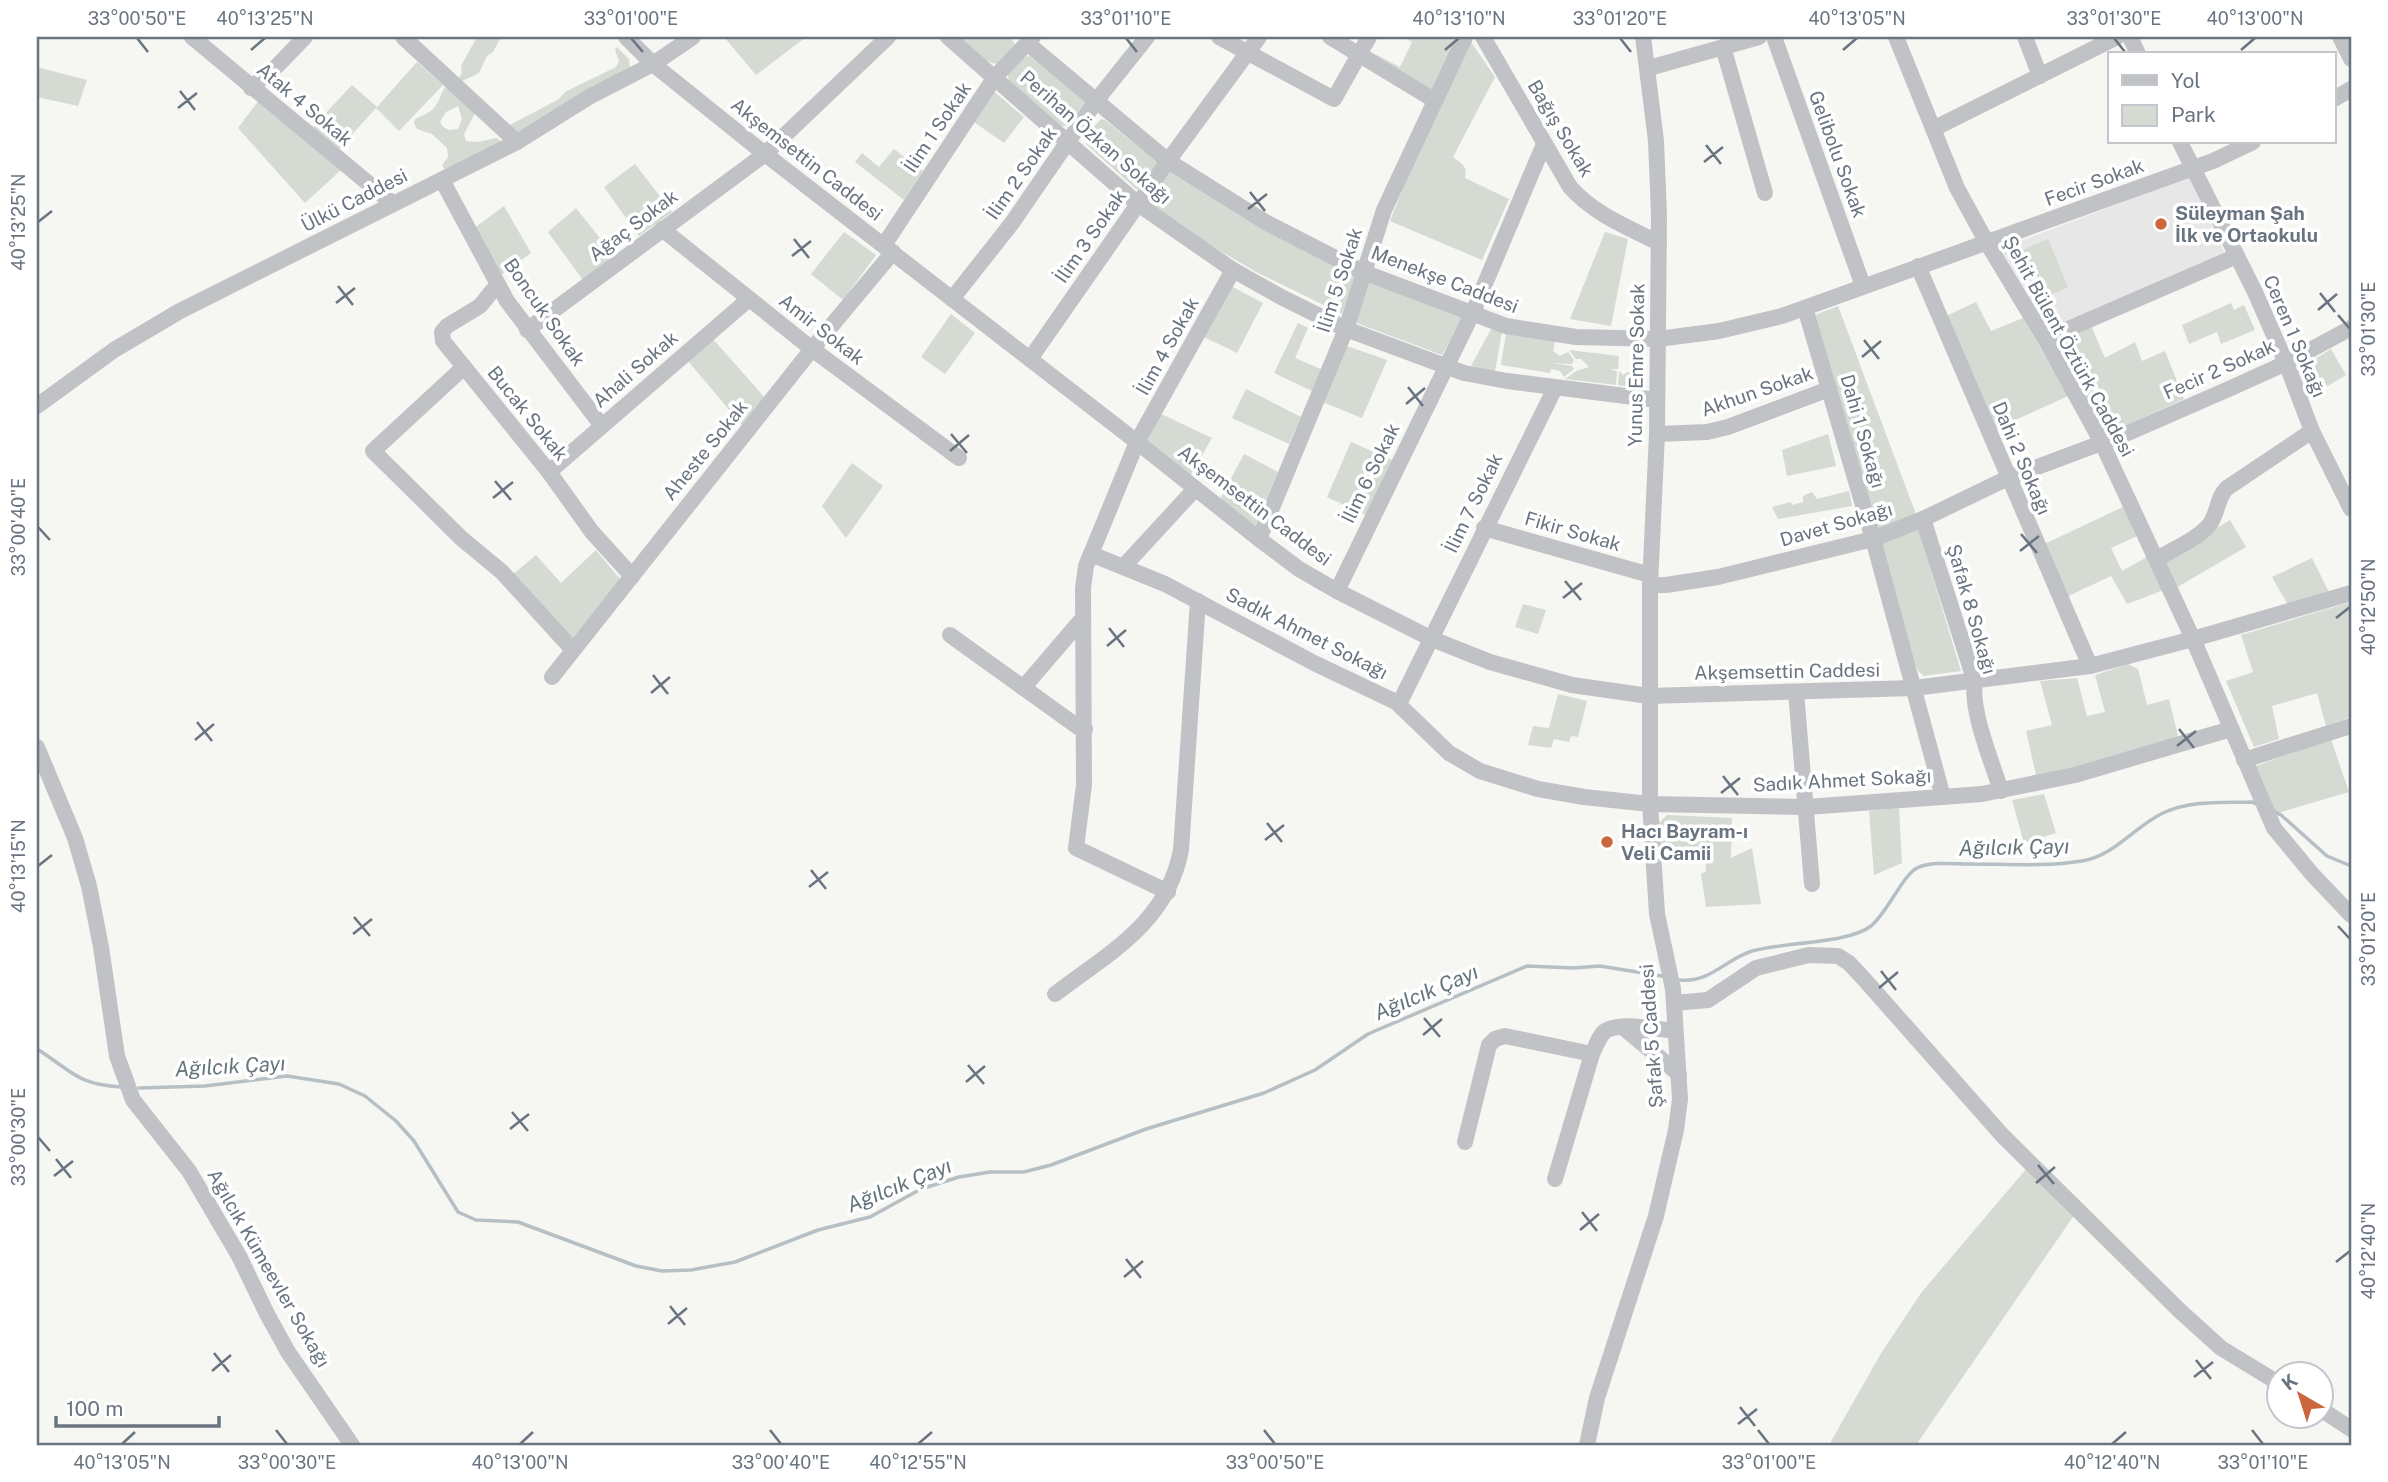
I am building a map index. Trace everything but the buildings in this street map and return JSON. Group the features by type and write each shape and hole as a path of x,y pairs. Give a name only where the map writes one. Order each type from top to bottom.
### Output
{"street":[{"name":"Atak 4 Sokak","path":"192,37 392,203"},
{"path":"251,88 305,37"},
{"path":"403,37 517,142"},
{"name":"Akşemsettin Caddesi","path":"626,37 653,64 765,154 1299,569 1432,639 1490,662 1572,685 1649,696 1914,688 2090,666 2351,593"},
{"name":"Ülkü Caddesi","path":"37,406 114,350 170,317 517,142 589,97 653,64 693,37"},
{"name":"Ağaç Sokak","path":"527,330 765,154 888,37"},
{"name":"Perihan Özkan Sokağı","path":"948,37 1138,204 1233,270 1283,298 1346,329 1444,367 1477,376 1657,400"},
{"name":"İlim 2 Sokak","path":"952,299 1012,223 1096,101 1147,37"},
{"path":"1219,37 1334,99 1369,37"},
{"name":"İlim 3 Sokak","path":"1030,359 1168,161 1259,37"},
{"path":"1330,37 1434,100"},
{"name":"İlim 5 Sokak","path":"1258,539 1346,329 1384,210 1465,37"},
{"name":"Bağış Sokak","path":"1483,37 1570,187 1583,202 1597,211 1659,243"},
{"name":"Yunus Emre Sokak","path":"1643,37 1649,68 1656,141 1659,243 1657,434 1650,580 1649,696"},
{"path":"1649,68 1759,37"},
{"name":"Gelibolu Sokak","path":"1774,37 1863,286"},
{"name":"Şehit Bülent Öztürk Caddesi","path":"1896,37 1957,188 2101,441 2193,639 2270,820 2285,843 2351,915"},
{"path":"2025,37 2040,76"},
{"path":"1933,129 2118,37"},
{"path":"2340,37 2351,59"},
{"name":"İlim 1 Sokak","path":"888,249 995,77 1030,40"},
{"name":"Menekşe Caddesi","path":"1030,40 1096,101 1168,161 1267,223 1363,272 1506,326 1546,334 1658,340 1745,326 1805,308 1987,243"},
{"path":"1723,47 1765,193"},
{"name":"İlim 6 Sokak","path":"1337,591 1473,312 1544,144"},
{"name":"Ceren 1 Sokağı","path":"2181,144 2237,256 2286,363 2312,431 2351,509"},
{"name":"Fecir Sokak","path":"1987,243 2192,168 2248,144"},
{"name":"Boncuk Sokak","path":"442,180 497,285 527,330 602,426"},
{"name":"Amir Sokak","path":"662,229 812,349 959,458"},
{"name":"Aheste Sokak","path":"552,677 888,249"},
{"path":"2045,339 2237,256"},
{"name":"Dahi 2 Sokağı","path":"1919,266 2090,666"},
{"name":"İlim 4 Sokak","path":"1168,892 1076,848 1084,785 1083,588 1086,566 1137,442 1233,270"},
{"name":"Bucak Sokak","path":"497,285 480,306 447,326 442,332 443,341 549,472 592,532 632,576"},
{"name":"Ahali Sokak","path":"549,472 749,299"},
{"name":"Dahi 1 Sokağı","path":"1805,308 1873,539 1943,797"},
{"name":"Fecir 2 Sokak","path":"2101,441 2128,433 2286,363 2351,328"},
{"path":"464,367 373,451 461,538 502,572 573,650"},
{"name":"İlim 7 Sokak","path":"1399,704 1484,527 1555,388"},
{"name":"Akhun Sokak","path":"1657,434 1697,433 1728,427 1829,389"},
{"path":"2157,559 2204,530 2214,518 2222,492 2312,431"},
{"name":"Davet Sokağı","path":"1650,580 1666,585 1718,577 1873,539 1923,519 2008,478 2101,441"},
{"path":"1124,566 1195,489"},
{"name":"Şafak 8 Sokağı","path":"1923,519 1975,682 1975,707 2001,791"},
{"name":"Fikir Sokak","path":"1484,527 1650,580"},
{"name":"Sadık Ahmet Sokağı","path":"1091,554 1124,566 1198,601 1304,658 1399,704 1449,753 1480,771 1538,789 1650,804 1807,807 1943,797 2001,791 2075,775 2231,729"},
{"path":"1055,994 1136,932 1153,915 1168,892 1181,850 1198,601"},
{"path":"1023,688 1083,618"},
{"path":"950,635 1084,729"},
{"path":"1796,692 1812,884"},
{"name":"Şafak 5 Caddesi","path":"1587,1445 1597,1398 1657,1216 1676,1130 1680,1098 1670,969 1657,914 1650,804 1649,696"},
{"path":"2245,760 2351,726"},
{"name":"Ağılcık Kümeevler Sokağı","path":"37,747 75,838 89,886 105,970 117,1056 133,1100 189,1171 239,1255 288,1352 352,1445"},
{"path":"1674,1003 1708,1000 1756,968 1788,959 1819,954 1843,959 1882,998 2002,1135 2207,1337 2266,1375"},
{"path":"1624,1027 1679,1074"},
{"path":"1555,1179 1592,1054 1599,1039 1606,1031 1624,1027 1675,1031"},
{"path":"1465,1142 1489,1045 1495,1039 1505,1036 1592,1054"},
{"path":"2336,1419 2351,1429"}],"shaded area":[{"path":"2189,177 2226,256 2050,331 2004,254 2008,246"}],"green space":[{"path":"477,37 501,37 479,73 460,82 458,80 462,72 461,66"},
{"path":"724,37 806,37 756,75"},
{"path":"958,37 1009,37 1017,46 1002,62 995,64"},
{"path":"1403,37 1460,37 1431,94 1365,57 1369,51 1400,67 1412,42"},
{"path":"1471,42 1495,77 1453,157 1465,168 1465,178 1509,199 1482,260 1390,221 1419,147"},
{"path":"617,47 629,59 630,67 516,137 508,126 559,99 565,92 616,67 619,61 615,50"},
{"path":"1029,56 1084,99 1086,103 1070,126 1061,126 1009,82 1007,71"},
{"path":"417,62 443,85 399,131 376,108 336,152 310,130 352,85 377,107"},
{"path":"37,67 87,80 78,106 37,97"},
{"path":"445,88 455,91 475,113 464,134 466,141 478,142 496,138 502,142 445,170 442,165 448,157 447,148 432,134 417,129 414,123 415,119 434,108","holes":["458,106 462,119 458,129 449,130 440,122 446,112"]},
{"path":"991,89 1024,117 1004,143 971,120"},
{"path":"259,100 341,170 305,203 238,128"},
{"path":"1101,119 1158,163 1140,189 1136,189 1086,144 1086,136"},
{"path":"894,149 923,171 904,200 855,162 862,153 879,167"},
{"path":"635,164 672,212 639,236 604,187"},
{"path":"1171,171 1356,275 1342,314 1256,272 1151,204 1150,199"},
{"path":"504,206 531,253 501,275 473,229"},
{"path":"576,208 614,256 583,280 548,232"},
{"path":"844,232 876,255 843,300 811,274"},
{"path":"1605,232 1628,239 1611,326 1570,319"},
{"path":"2048,239 2068,287 2041,299 2020,251"},
{"path":"1367,279 1464,316 1442,355 1351,321"},
{"path":"1231,286 1263,303 1237,353 1202,336"},
{"path":"1976,302 1991,331 2023,318 2068,396 1994,430 1944,317"},
{"path":"2231,303 2234,310 2244,305 2255,330 2221,344 2217,332 2189,344 2182,325"},
{"path":"1838,306 1917,517 1877,531 1813,316"},
{"path":"951,314 975,333 945,374 921,357"},
{"path":"1298,323 1308,328 1295,358 1321,369 1312,391 1274,373"},
{"path":"2091,326 2105,358 2135,342 2142,361 2165,351 2184,399 2105,435 2056,340"},
{"path":"1491,329 1502,331 1495,372 1471,366"},
{"path":"1506,333 1555,341 1553,351 1560,356 1568,352 1574,360 1572,364 1552,363 1572,366 1574,369 1564,377 1560,371 1551,369 1550,373 1501,365"},
{"path":"713,339 765,398 742,425 688,361"},
{"path":"1344,345 1387,360 1362,418 1320,401"},
{"path":"2331,349 2346,375 2306,399 2294,372"},
{"path":"1569,350 1619,356 1618,369 1609,369 1617,371 1616,385 1565,379 1576,371 1589,367 1581,359 1576,359"},
{"path":"1619,371 1623,375 1628,372 1639,374 1639,385 1633,381 1625,386 1618,385"},
{"path":"1246,389 1301,417 1289,444 1232,418"},
{"path":"1159,413 1212,438 1190,476 1144,439"},
{"path":"1828,434 1836,466 1787,476 1782,450"},
{"path":"1351,442 1392,460 1366,515 1327,497"},
{"path":"1244,454 1278,472 1255,527 1219,501"},
{"path":"852,463 883,486 846,538 822,506"},
{"path":"1849,491 1852,506 1778,519 1772,507 1803,502 1803,496 1812,492 1817,499"},
{"path":"2123,507 2137,536 2111,548 2122,571 2147,557 2164,590 2127,604 2111,576 2060,600 2038,547"},
{"path":"2230,520 2246,547 2174,589 2165,559"},
{"path":"1918,528 1961,671 1924,676 1915,664 1880,541"},
{"path":"596,550 620,579 570,641 511,576 536,555 561,583"},
{"path":"2312,558 2329,592 2288,605 2272,577"},
{"path":"2351,602 2351,717 2326,726 2317,693 2272,706 2279,739 2254,747 2226,681 2253,672 2241,635"},
{"path":"1523,604 1546,610 1538,634 1515,627"},
{"path":"2128,664 2138,669 2147,705 2169,699 2179,740 2037,779 2026,731 2052,725 2040,681 2077,678 2087,716 2105,712 2095,675"},
{"path":"1558,694 1587,701 1578,737 1571,736 1569,742 1554,739 1551,748 1528,745 1533,726 1549,728"},
{"path":"2331,739 2349,792 2274,814 2253,767"},
{"path":"2044,794 2056,833 2024,843 2012,800"},
{"path":"1899,808 1902,863 1874,875 1869,811"},
{"path":"1667,815 1732,818 1731,858 1752,848 1761,904 1706,907 1701,874 1706,871 1705,853 1659,856 1658,824"},
{"path":"2027,1168 2077,1211 1916,1445 1829,1445 1880,1355 1921,1293"}],"waterway":[{"name":"Ağılcık Çayı","path":"1680,980 1700,978 1752,951 1861,932 1877,920 1911,872 1929,864 2040,865 2082,861 2104,853 2153,819 2173,809 2207,803 2256,804"},
{"name":"Ağılcık Çayı","path":"2273,811 2327,856 2351,866"},
{"name":"Ağılcık Çayı","path":"139,1088 205,1086 287,1076 339,1084 365,1096 396,1121 414,1141 458,1212 476,1220 518,1222 636,1266 662,1271 691,1270 735,1262 818,1230 870,1217 921,1189 959,1177 990,1172 1024,1172 1051,1165 1146,1129 1264,1093 1315,1070 1368,1034 1527,966 1600,966 1662,976"},
{"name":"Ağılcık Çayı","path":"37,1049 84,1079 121,1087"}],"place":[{"name":"Süleyman Şah İlk ve Ortaokulu","path":"2161,224"},
{"name":"Hacı Bayram-ı Veli Camii","path":"1607,842"}]}
